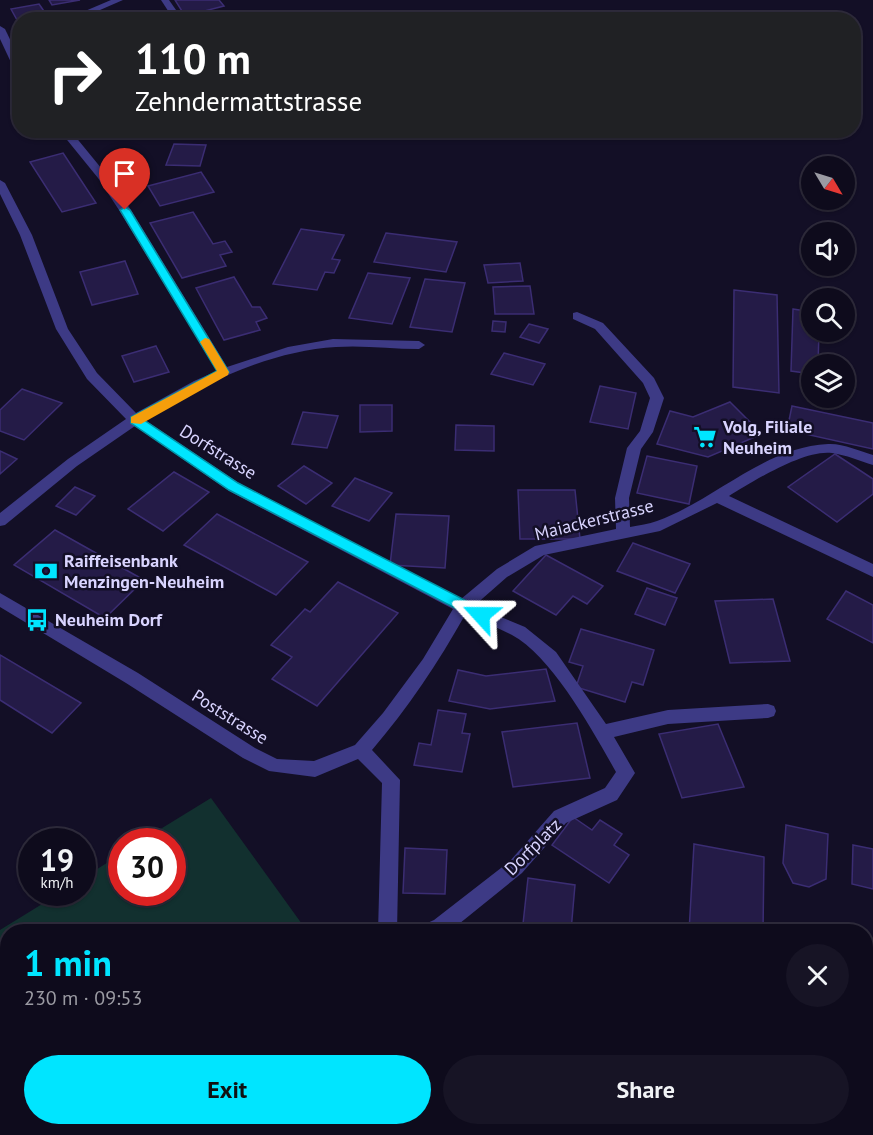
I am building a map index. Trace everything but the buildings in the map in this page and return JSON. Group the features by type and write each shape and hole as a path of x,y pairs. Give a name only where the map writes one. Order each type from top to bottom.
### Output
{"street":[{"path":"88,12 118,0"},
{"path":"0,29 12,54"},
{"path":"70,138 125,210 224,372"},
{"name":"Dorfstrasse","path":"0,183 26,235 62,329 92,376 135,420 234,487 462,607"},
{"path":"577,316 599,326 650,381 657,398 646,432 634,448 622,498 623,534"},
{"path":"0,521 33,492 135,420 224,372 279,354 333,343 419,345"},
{"name":"Maiackerstrasse","path":"462,607 502,573 540,550 660,525 717,497 749,477 794,456 830,447 873,460"},
{"path":"717,497 873,571"},
{"name":"Poststrasse","path":"0,599 132,678 249,753 275,766 315,769 361,750 389,718 429,664 462,607"},
{"name":"Dorfplatz","path":"444,924 516,867 560,817 612,794 626,773 602,732 550,657 519,631 462,607"},
{"path":"602,732 668,717 768,711"},
{"path":"361,750 391,780 387,924"}],"green space":[{"path":"211,798 302,924 10,924 39,906 96,906 96,870 108,862 108,906 186,906 186,828 162,828"}],"slow traffic":[{"path":"137,421 135,420 224,372 205,342"}],"place":[{"name":"Volg, Filiale Neuheim","path":"705,437"},
{"name":"Raiffeisenbank Menzingen-Neuheim","path":"46,571"},
{"name":"Neuheim Dorf","path":"37,620"}],"route":[{"path":"125,210 224,372 135,420 176,450 234,487 481,615"}]}
